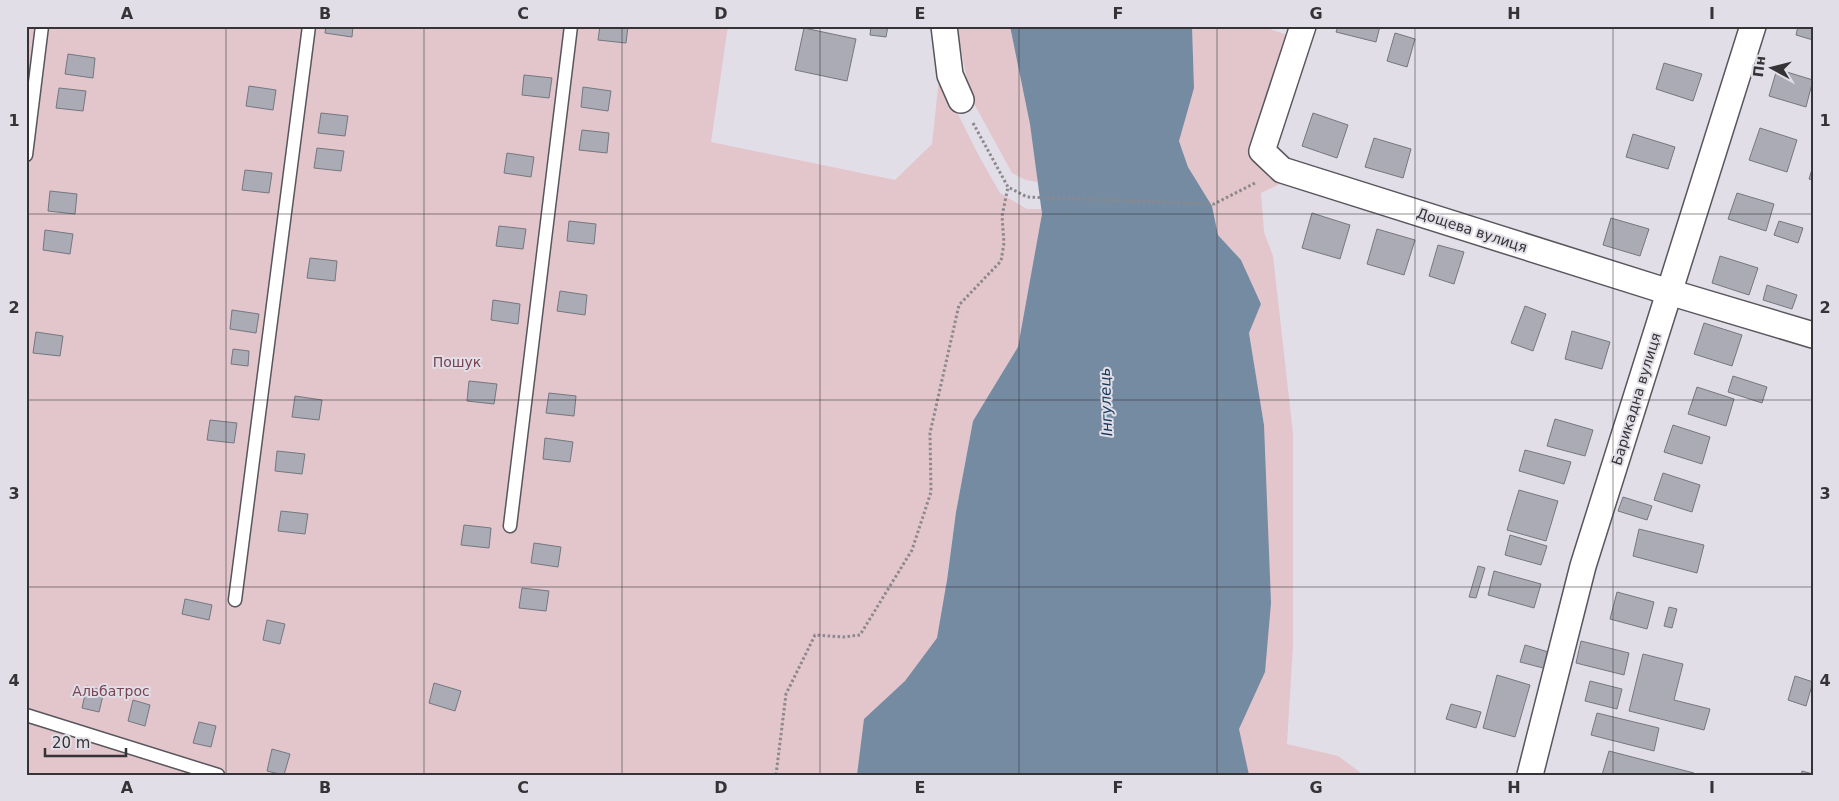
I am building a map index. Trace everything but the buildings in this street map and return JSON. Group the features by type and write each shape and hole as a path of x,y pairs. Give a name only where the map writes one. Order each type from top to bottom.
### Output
{"street":[{"path":"944,26 950,75 961,100"},
{"name":"Дощева вулиця","path":"1302,26 1262,150 1282,170 1813,335"},
{"name":"Барикадна вулиця","path":"1530,775 1583,566 1753,26"}],"lane":[{"path":"26,155 42,26"},
{"path":"235,600 309,26"},
{"path":"510,526 570,26"},
{"path":"26,715 215,774"}],"path":[{"path":"961,100 1008,187 1027,197 1214,204 1282,170"},
{"path":"776,775 786,694 815,634 843,637 860,636 912,550 932,492 930,433 959,305 1002,261 1004,243 1002,216 1008,187"}],"green space":[{"name":"Пошук","path":"26,26 728,26 711,142 895,180 932,144 939,79 942,89 953,104 1000,193 1027,209 1041,209 1042,214 1027,357 973,421 956,512 946,585 966,611 870,775 26,775"},
{"path":"956,26 1042,26 1037,182 1026,180 1012,173 971,98"},
{"path":"1192,26 1261,26 1290,36 1262,150 1284,182 1261,193 1264,232 1273,256 1293,433 1293,646 1287,744 1338,756 1364,775 1217,775 1264,425 1249,333 1261,304 1241,260 1218,235 1212,206 1188,167 1173,123 1194,88"}],"water":[{"name":"Інгулець","path":"1010,26 1192,26 1194,88 1179,141 1188,167 1212,206 1218,235 1241,260 1261,304 1249,333 1264,425 1271,603 1265,672 1239,729 1249,775 857,775 864,719 905,681 937,638 956,512 973,421 1018,347 1042,214 1030,124"}],"park label":[{"name":"Альбатрос","path":"111,691"}]}
